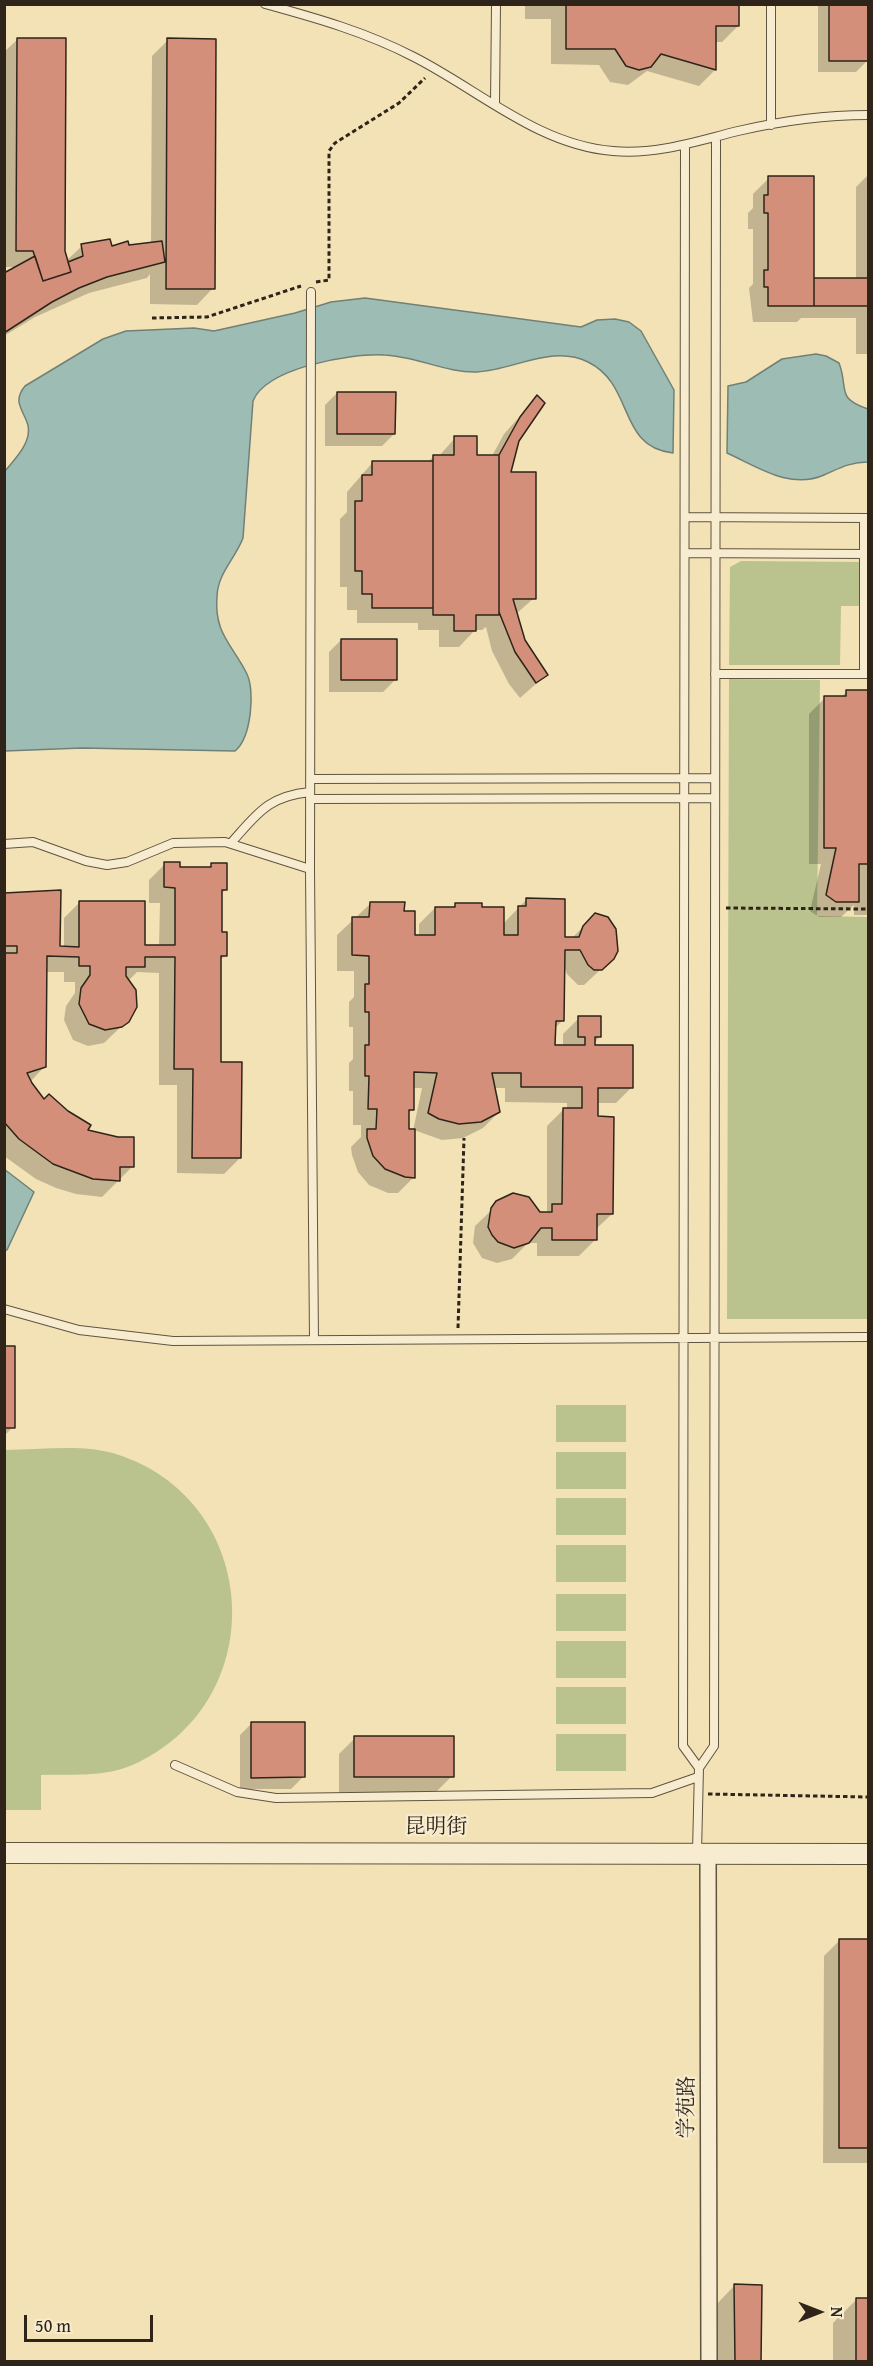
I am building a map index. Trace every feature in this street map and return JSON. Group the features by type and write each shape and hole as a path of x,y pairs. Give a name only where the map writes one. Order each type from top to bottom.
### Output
{"street":[{"name":"昆明街","path":"4,1853 703,1852 868,1854"},
{"name":"学苑路","path":"703,1852 709,2361"}],"lane":[{"path":"265,4 352,29 433,67 535,127 596,149 626,151 685,145 771,125 822,117 868,114"},
{"path":"495,104 496,4"},
{"path":"771,4 771,125"},
{"path":"703,1852 698,1793 699,1772 714,1746 716,138"},
{"path":"685,145 683,1746 699,1772"},
{"path":"311,292 310,870 314,1340"},
{"path":"685,518 866,518 866,674 715,674"},
{"path":"685,553 866,554"},
{"path":"310,779 715,778"},
{"path":"231,843 265,805 287,795 715,798"},
{"path":"4,844 33,842 86,861 106,864 127,862 173,843 194,841 231,843 310,870"},
{"path":"4,1309 79,1330 142,1339 868,1337"},
{"path":"175,1765 237,1792 276,1798 652,1793 699,1772"}],"path":[{"path":"152,318 207,317 310,283 329,280 329,151 335,143 399,103 433,67"},
{"path":"715,908 868,909"},
{"path":"458,1339 464,1138"},
{"path":"698,1793 868,1797"}],"green space":[{"path":"741,561 868,562 868,606 841,606 840,665 729,665 730,567"},
{"path":"729,679 820,680 817,916 868,917 868,1319 727,1319"},
{"path":"556,1405 626,1405 626,1442 556,1442"},
{"path":"79,1448 108,1452 122,1456 168,1481 202,1515 223,1557 232,1603 228,1650 212,1694 182,1732 139,1762 115,1771 41,1775 41,1810 5,1810 5,1450"},
{"path":"556,1452 626,1452 626,1489 556,1489"},
{"path":"556,1498 626,1498 626,1535 556,1535"},
{"path":"556,1545 626,1545 626,1582 556,1582"},
{"path":"556,1594 626,1594 626,1631 556,1631"},
{"path":"556,1641 626,1641 626,1678 556,1678"},
{"path":"556,1687 626,1687 626,1724 556,1724"},
{"path":"556,1734 626,1734 626,1771 556,1771"}],"water":[{"path":"365,298 581,327 597,320 615,319 629,322 641,331 674,390 673,453 655,448 643,439 634,428 621,399 603,372 575,357 547,357 491,370 465,372 408,358 369,355 331,360 291,371 261,389 253,401 243,538 218,588 217,609 221,629 246,672 251,690 248,725 240,745 235,751 82,748 5,751 5,471 25,445 29,432 19,401 25,386 103,339 126,331 194,328 214,331 295,313 331,302"},
{"path":"816,354 839,363 847,396 851,401 868,409 868,462 850,464 824,475 799,480 774,475 727,453 728,386 746,382 782,359"},
{"path":"4,1169 34,1192 7,1250 4,1250"}],"building":[{"path":"566,4 739,4 739,26 716,26 716,70 661,54 651,67 639,70 626,66 615,49 566,49"},
{"path":"829,4 868,4 868,61 829,61"},
{"path":"17,38 66,38 65,251 71,272 43,281 33,251 16,251"},
{"path":"167,38 216,39 215,289 166,289"},
{"path":"768,176 814,176 814,306 768,306 768,287 764,287 764,270 768,270 768,213 764,213 764,195 768,195"},
{"path":"110,239 112,246 128,241 129,245 162,241 165,262 107,277 79,288 52,302 4,333 4,273 35,256 43,281 71,272 68,262 83,256 81,244"},
{"path":"814,278 868,278 868,306 814,306"},
{"path":"337,392 396,392 395,434 337,434"},
{"path":"537,395 545,403 519,441 511,472 536,472 536,599 513,599 525,640 548,675 536,683 515,652 499,612 499,455 520,417"},
{"path":"454,436 477,436 477,455 499,455 499,615 476,615 476,631 454,631 454,615 433,615 433,455 454,455"},
{"path":"372,461 433,461 433,608 372,608 372,594 362,594 362,571 355,571 355,501 362,501 362,475 372,475"},
{"path":"341,639 397,639 397,680 341,680"},
{"path":"846,690 868,690 868,864 859,864 859,902 836,902 826,895 836,848 824,848 824,696 846,696"},
{"path":"164,862 180,862 180,867 211,867 211,863 227,863 227,890 222,890 222,932 227,932 227,956 221,956 221,1062 242,1062 241,1158 192,1158 193,1069 174,1069 175,957 145,957 145,967 126,967 126,976 136,990 137,1007 129,1022 122,1027 105,1030 89,1024 79,1004 81,988 90,975 90,966 79,966 79,957 47,956 46,1067 27,1073 44,1099 49,1094 68,1111 91,1125 88,1130 118,1137 134,1137 134,1167 120,1167 120,1181 93,1179 53,1164 19,1139 4,1122 4,953 17,953 17,946 4,946 4,893 61,890 60,946 79,947 79,901 145,901 145,945 175,945 175,888 164,887"},
{"path":"526,898 565,899 565,937 579,937 583,926 595,913 608,917 616,929 618,951 614,959 602,970 594,970 588,965 580,950 565,950 564,1021 556,1021 555,1045 585,1045 585,1037 578,1037 578,1016 601,1016 601,1037 595,1037 595,1045 633,1045 633,1088 598,1088 598,1116 614,1117 613,1214 597,1214 597,1240 552,1240 552,1228 541,1228 529,1243 514,1248 498,1242 492,1235 488,1227 491,1208 496,1201 513,1193 529,1197 540,1212 552,1212 552,1204 562,1204 563,1108 582,1108 582,1087 521,1087 521,1073 492,1073 500,1112 481,1122 459,1124 439,1119 428,1113 437,1073 414,1072 414,1110 409,1110 409,1129 415,1129 415,1178 405,1177 385,1169 373,1156 367,1138 367,1129 376,1129 377,1109 368,1109 369,1076 365,1076 365,1045 369,1045 369,1012 365,1012 365,984 369,984 369,956 352,955 352,917 369,917 370,902 405,902 404,911 415,911 415,935 435,935 435,907 455,907 455,903 482,903 482,907 504,907 504,935 518,935 518,906 526,906"},
{"path":"4,1346 15,1346 15,1428 4,1428"},
{"path":"251,1722 305,1722 305,1777 251,1778"},
{"path":"354,1736 454,1736 454,1777 354,1777"},
{"path":"839,1939 868,1939 868,2148 839,2148"},
{"path":"734,2284 762,2285 761,2362 735,2362"},
{"path":"856,2298 868,2298 868,2362 856,2362"}]}
